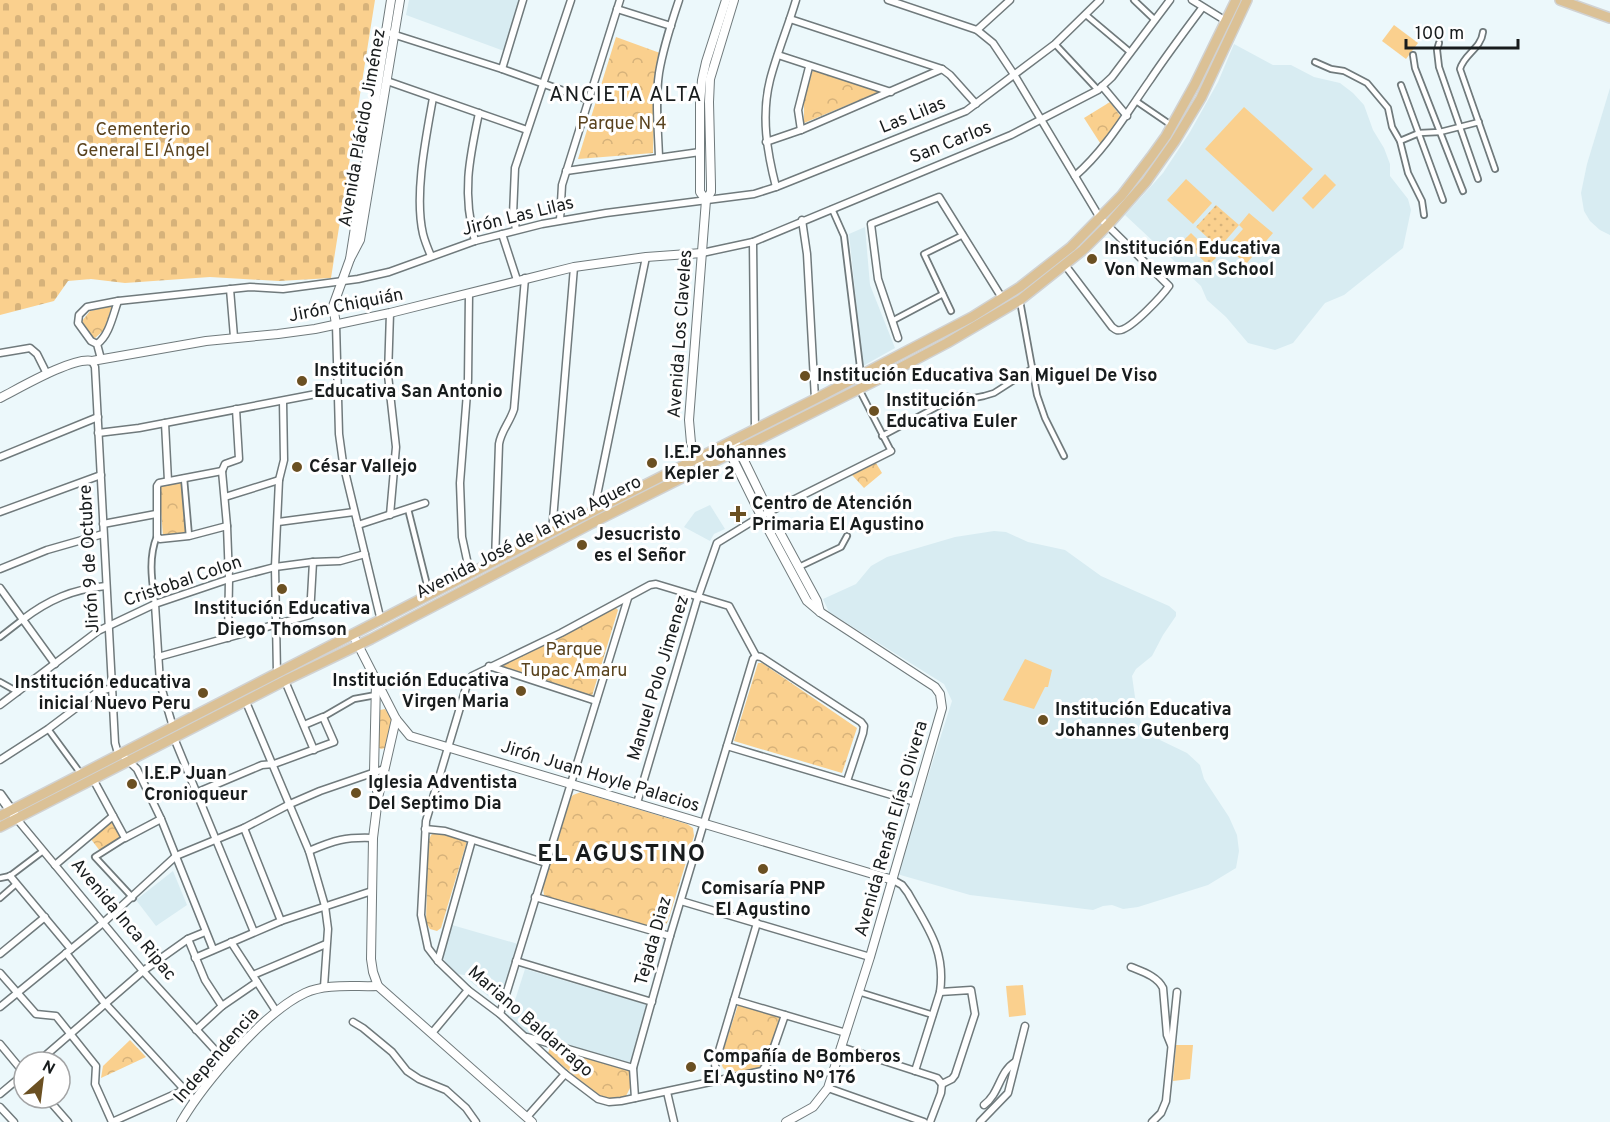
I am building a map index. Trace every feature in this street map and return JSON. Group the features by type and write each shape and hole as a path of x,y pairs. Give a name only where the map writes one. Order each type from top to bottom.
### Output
{"main road":[{"name":"Avenida José de la Riva Aguero","path":"732,447 755,431 784,421 815,399 972,317 1020,286 1071,247 1122,195 1172,126 1236,0"},
{"name":"Avenida José de la Riva Aguero","path":"0,827 13,814 81,774 594,511 784,421 859,389 946,343 1020,300 1065,265 1108,225 1146,182 1181,131 1208,83 1248,0"},
{"path":"1560,0 1610,18"},
{"path":"1172,126 1181,131"},
{"name":"Avenida José de la Riva Aguero","path":"0,816 13,814 130,761 358,645 700,462"},
{"name":"Avenida Inca Ripac","path":"0,795 13,814"}],"street":[{"name":"Avenida Plácido Jiménez","path":"336,324 333,306 350,259 360,240 387,81 391,0"},
{"name":"Avenida Plácido Jiménez","path":"350,259 391,33 400,0"},
{"path":"502,69 523,0"},
{"path":"516,229 513,215 515,168 570,0"},
{"path":"560,220 562,185 620,0"},
{"path":"659,157 657,92 659,72 680,0"},
{"name":"Avenida Los Claveles","path":"706,200 700,192 699,103 706,62 726,0"},
{"name":"Avenida Los Claveles","path":"700,462 692,443 688,420 706,200 711,192 710,79 733,0"},
{"path":"776,187 766,142 766,103 769,82 796,0"},
{"path":"888,0 977,30 993,43 1100,218 1169,286 1131,324 1122,330 1117,330 1112,327 1065,265"},
{"path":"977,30 1010,0"},
{"name":"Las Lilas","path":"706,200 754,194 776,187 966,111 1055,44 1100,0"},
{"path":"1134,0 1155,20"},
{"name":"San Carlos","path":"702,253 753,242 1011,135 1041,120 1100,88 1112,77 1170,0"},
{"path":"1192,0 1226,21"},
{"path":"1075,176 1094,159 1202,8"},
{"path":"617,9 671,26"},
{"path":"1086,15 1130,52"},
{"path":"790,19 942,69 976,104"},
{"path":"1483,32 1477,47 1461,63 1460,69 1495,169"},
{"path":"391,33 589,100"},
{"path":"1055,44 1126,116"},
{"path":"1439,44 1437,50 1439,67 1478,179"},
{"path":"778,55 891,92"},
{"path":"1413,55 1463,191"},
{"path":"1315,62 1331,69 1344,71 1367,83 1388,108 1408,173 1422,201 1424,215"},
{"path":"801,130 798,110 809,67"},
{"path":"766,142 801,130 942,69"},
{"path":"387,81 527,130"},
{"path":"1401,85 1443,200"},
{"path":"431,256 423,233 421,201 425,144 433,98"},
{"path":"1136,101 1172,126"},
{"path":"475,241 467,195 470,155 479,113"},
{"path":"1400,141 1419,133 1440,132 1479,122"},
{"path":"566,171 700,152"},
{"path":"898,338 878,279 871,224 939,197 1002,298"},
{"name":"Jirón Las Lilas","path":"97,344 91,341 78,323 79,315 87,307 118,301 250,287 283,289 341,282 389,272 516,229 560,220 706,200"},
{"path":"832,209 844,236 861,375"},
{"path":"802,220 807,254 815,399"},
{"path":"495,561 499,444 501,434 514,409 521,279 502,234"},
{"path":"951,311 924,254 963,235"},
{"path":"753,242 755,431"},
{"name":"Jirón Chiquián","path":"0,398 47,374 84,360 92,361 234,337 278,334 336,324 390,313 574,267 645,257 702,253"},
{"path":"594,511 645,257"},
{"path":"552,533 574,267"},
{"path":"230,289 234,337"},
{"path":"469,294 468,380 460,483 462,537 470,574"},
{"path":"892,321 943,294"},
{"path":"1020,300 1037,395 1045,418 1064,456"},
{"path":"101,359 97,344 107,331 118,301"},
{"path":"390,313 388,375 396,447 390,515"},
{"path":"336,324 339,434 343,463 381,621"},
{"path":"0,353 30,348 37,354 47,374"},
{"name":"Jirón 9 de Octubre","path":"92,361 95,368 98,417 115,743 121,754"},
{"path":"882,436 959,395 974,398 994,393 1033,368"},
{"path":"859,389 891,451"},
{"path":"98,433 165,423 338,390"},
{"path":"277,674 275,567 279,480 284,460 283,401"},
{"path":"228,638 229,579 222,471 225,464 239,459 236,409"},
{"path":"0,457 98,417"},
{"path":"165,423 168,481"},
{"name":"Avenida Renán Elías Olivera","path":"732,447 765,514 797,568 807,601 820,612 936,687 940,694 942,708 870,957 828,1088 813,1107 786,1122"},
{"name":"Manuel Polo Jimenez","path":"637,803 699,595 717,543 765,514 891,451"},
{"path":"173,727 160,683 151,572 157,536 157,486 159,483 222,471"},
{"path":"0,512 100,475"},
{"path":"184,478 189,536"},
{"path":"225,496 279,480"},
{"path":"358,525 425,503"},
{"path":"408,509 430,595"},
{"path":"278,522 354,512"},
{"path":"103,524 156,514"},
{"path":"157,536 160,539 189,536 227,526"},
{"path":"0,569 47,550 104,534"},
{"path":"797,568 841,547 847,536"},
{"name":"Cristobal Colon","path":"0,705 108,625 155,604 229,579 275,567 340,561 365,554"},
{"path":"158,657 309,615 313,562"},
{"name":"Mariano Baldarrago","path":"756,656 732,608 699,595 656,584 472,676 468,681 447,747 425,829 421,915 428,948 438,961 565,1074 598,1099 609,1102 635,1098 762,1071 770,1061 785,1015"},
{"path":"0,637 42,604 85,588 106,586"},
{"path":"0,588 3,597 55,664"},
{"path":"500,1014 628,598"},
{"name":"Jirón Juan Hoyle Palacios","path":"353,635 396,719 410,736 571,782 704,825 892,880"},
{"path":"756,656 778,668 864,726 847,781"},
{"name":"Tejada Diaz","path":"635,1098 633,1068 670,936 753,659 756,656"},
{"path":"489,666 596,701"},
{"path":"285,681 314,750"},
{"path":"376,681 374,771 378,798"},
{"path":"0,682 18,692"},
{"path":"0,760 48,729 96,693 111,688"},
{"path":"304,725 354,699 376,695"},
{"path":"246,702 309,851 325,906 328,929 324,987"},
{"path":"198,792 262,765 274,764 334,742 323,717"},
{"path":"396,719 378,798 373,838 371,959 378,986 530,1120 565,1074"},
{"path":"48,729 81,774"},
{"path":"174,738 254,932"},
{"path":"727,746 915,802"},
{"path":"375,748 382,752 389,751"},
{"path":"121,754 136,766 161,819 213,950"},
{"path":"0,1007 103,923 176,856 244,828 290,804 384,769"},
{"path":"93,779 125,838"},
{"name":"Avenida Inca Ripac","path":"13,814 143,971 226,1062"},
{"path":"55,865 113,816"},
{"path":"132,898 95,857 161,819"},
{"path":"244,828 281,921"},
{"path":"425,829 445,831 546,863"},
{"path":"309,851 347,837 373,838"},
{"path":"438,961 472,840"},
{"path":"0,878 10,876 43,851"},
{"path":"10,876 45,917 106,1003 194,1100"},
{"path":"892,880 902,885 908,893 940,954 942,980 940,992 915,1071"},
{"path":"0,898 16,884"},
{"path":"195,958 281,921 372,891"},
{"path":"535,897 670,936"},
{"path":"681,901 870,957"},
{"path":"0,954 45,917"},
{"path":"717,1081 715,1064 757,923"},
{"path":"52,1050 143,971 188,939 205,932"},
{"path":"188,939 205,980 222,1006"},
{"path":"231,942 276,1011"},
{"path":"253,975 327,944"},
{"path":"516,961 652,1002"},
{"path":"1131,967 1150,975 1161,983 1167,1035 1172,1045"},
{"path":"0,973 38,1015 54,1014 96,1066 95,1084 112,1122 214,1077"},
{"path":"196,1030 222,1006 257,982"},
{"name":"Independencia","path":"181,1122 194,1100 226,1062 276,1011 305,993 324,987 378,986"},
{"path":"432,1033 468,990"},
{"path":"940,992 971,990 975,1014 955,1075 942,1084"},
{"path":"859,992 933,1015"},
{"path":"1152,1122 1161,1113 1166,1101 1177,992"},
{"path":"734,1000 846,1033"},
{"path":"353,1022 392,1052 407,1071 419,1079 446,1090 466,1108 476,1122"},
{"path":"980,1122 1008,1094 1025,1026"},
{"path":"522,1036 633,1068"},
{"path":"0,1044 12,1059"},
{"path":"841,1047 937,1078 942,1084 941,1093 930,1122"},
{"path":"984,1105 992,1098 1005,1071 1016,1061"},
{"path":"0,1094 12,1084"},
{"path":"828,1088 924,1122"},
{"path":"997,1089 1008,1094"},
{"path":"667,1092 674,1122"},
{"path":"0,1107 14,1122"},
{"path":"58,1110 68,1122"}],"shaded area":[{"path":"409,0 521,0 504,51 406,15"},
{"path":"1234,44 1273,65 1291,65 1314,77 1340,83 1353,93 1364,105 1373,130 1390,164 1390,176 1408,199 1411,210 1403,248 1344,295 1325,303 1293,343 1275,350 1248,343 1226,317 1207,300 1201,286 1125,215 1163,173 1190,132 1218,82"},
{"path":"1610,88 1610,235 1590,221 1584,211 1581,193 1587,164"},
{"path":"865,227 870,285 895,348 863,366 849,234"},
{"path":"710,505 725,529 714,534 710,541 684,527 695,512"},
{"name":"Institución Educativa Johannes Gutenberg","path":"994,531 1006,532 1028,542 1065,550 1101,576 1169,606 1176,612 1176,616 1152,656 1136,669 1132,676 1137,711 1141,722 1160,740 1187,753 1200,765 1204,779 1229,817 1237,835 1239,851 1236,868 1208,885 1138,907 1123,909 1112,905 1093,910 970,895 897,874 952,701 944,684 829,612 823,599 856,584 871,566 887,557 955,537"},
{"path":"173,871 187,905 156,926 136,900"},
{"path":"452,925 518,944 500,995 488,996 470,981 471,976 457,974 446,964 443,956"},
{"path":"525,969 647,1005 630,1063 523,1032 509,1019"}],"green space":[{"name":"Cementerio General El Ángel","path":"0,0 375,0 331,278 279,281 210,277 125,283 91,279 68,281 54,301 0,315"},
{"path":"1394,25 1418,43 1406,59 1382,41"},
{"name":"Parque N 4","path":"616,37 660,53 655,83 653,153 578,159"},
{"path":"813,69 879,90 879,92 804,123 804,101"},
{"path":"813,75 831,80 823,112 804,108"},
{"path":"601,95 621,102 610,137 590,130"},
{"path":"1110,102 1121,117 1102,146 1084,118"},
{"path":"1244,107 1313,169 1273,212 1205,149"},
{"path":"1325,174 1336,185 1313,209 1302,198"},
{"path":"1186,179 1212,203 1193,224 1167,200"},
{"path":"1216,205 1239,225 1219,248 1196,227"},
{"path":"1249,213 1273,233 1246,264 1227,247 1243,229 1239,225"},
{"path":"1191,233 1216,258 1208,265 1183,241"},
{"path":"112,306 104,330 94,339 82,321 90,311"},
{"path":"876,463 882,473 864,488 852,475"},
{"path":"182,481 187,535 163,536 159,487 161,484"},
{"name":"Parque Tupac Amaru","path":"615,607 618,610 592,696 504,669 504,663"},
{"path":"1025,659 1052,670 1048,687 1045,687 1034,709 1003,700"},
{"path":"758,663 762,663 857,728 842,773 734,741"},
{"path":"385,709 392,723 385,748 381,749 378,747 380,710"},
{"path":"581,792 687,824 693,828 694,836 668,921 663,929 655,929 544,895 543,887 570,799"},
{"path":"111,821 121,836 100,851 90,838"},
{"path":"437,831 467,841 441,928 437,931 430,929 426,922 428,842 431,835"},
{"path":"1023,985 1026,1015 1009,1017 1006,986"},
{"path":"738,1005 780,1016 770,1050 762,1066 750,1070 728,1072 723,1068 720,1060"},
{"path":"130,1040 146,1057 101,1078 103,1066"},
{"path":"551,1045 630,1069 631,1086 625,1098 608,1099 598,1096 548,1053"},
{"path":"1176,1045 1193,1045 1190,1079 1173,1081"}],"place":[{"name":"Institución Educativa Von Newman School","path":"1092,259"},
{"name":"Institución Educativa San Miguel De Viso","path":"805,376"},
{"name":"Institución Educativa San Antonio","path":"302,381"},
{"name":"Institución Educativa Euler","path":"874,411"},
{"name":"I.E.P Johannes Kepler 2","path":"652,463"},
{"name":"César Vallejo","path":"297,467"},
{"name":"Centro de Atención Primaria El Agustino","path":"738,514"},
{"name":"Jesucristo es el Señor","path":"582,545"},
{"name":"Institución Educativa Diego Thomson","path":"282,589"},
{"name":"Institución Educativa Virgen Maria","path":"521,691"},
{"name":"Institución educativa inicial Nuevo Peru","path":"203,693"},
{"name":"Institución Educativa Johannes Gutenberg","path":"1043,720"},
{"name":"I.E.P Juan Cronioqueur","path":"132,784"},
{"name":"Iglesia Adventista Del Septimo Dia","path":"356,793"},
{"name":"Comisaría PNP El Agustino","path":"763,869"},
{"name":"Compañía de Bomberos El Agustino Nº 176","path":"691,1067"}],"district":[{"name":"ANCIETA ALTA","path":"626,95"},
{"name":"EL AGUSTINO","path":"622,855"}]}
